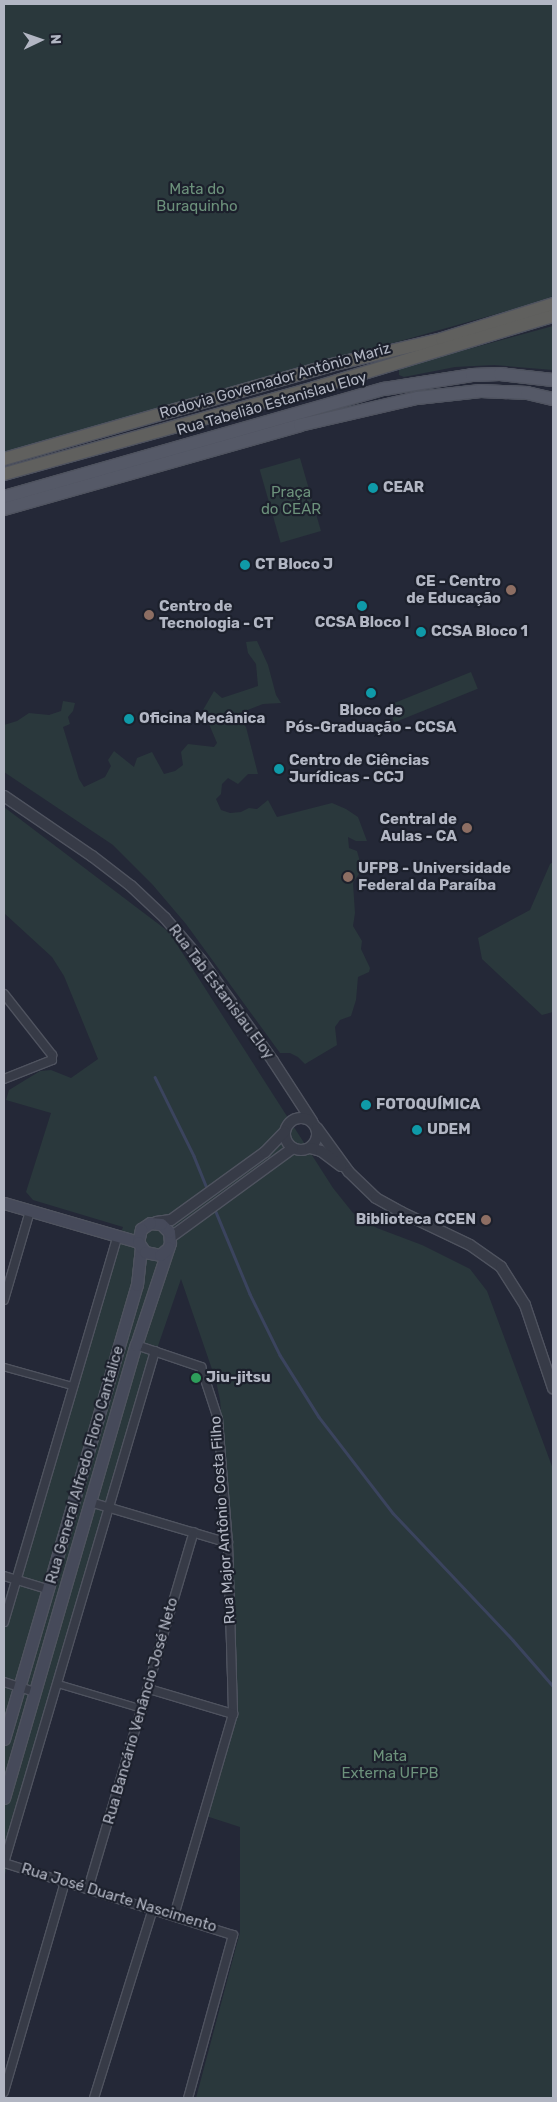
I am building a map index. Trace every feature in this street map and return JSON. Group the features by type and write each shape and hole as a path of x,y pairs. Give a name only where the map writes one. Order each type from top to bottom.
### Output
{"highway":[{"name":"Rodovia Governador Antônio Mariz","path":"4,459 331,364 442,340 553,304"},
{"name":"Rodovia Governador Antônio Mariz","path":"4,474 314,388 553,316"}],"main road":[{"name":"Rua Tabelião Estanislau Eloy","path":"4,497 384,389 472,375 500,374 553,380"},
{"name":"Rua Tabelião Estanislau Eloy","path":"4,509 300,425 417,398 481,391 528,392 553,399"},
{"path":"4,1203 120,1236 154,1256 169,1242 166,1227 147,1226 120,1236"},
{"name":"Rua General Alfredo Floro Cantalice","path":"4,1739 96,1418 137,1285 139,1246 147,1226"},
{"name":"Rua General Alfredo Floro Cantalice","path":"4,1798 136,1345 169,1242"}],"street":[{"name":"Rua Tab Estanislau Eloy","path":"4,796 92,856 131,886 165,918 200,960 290,1086 314,1125 349,1172"},
{"path":"4,994 52,1055 49,1062 4,1080"},
{"name":"Rua Tab Estanislau Eloy","path":"290,1086 296,1105 296,1118"},
{"path":"147,1226 171,1220 265,1152 284,1132 288,1124 296,1118 304,1117 314,1125 316,1141 310,1148 302,1150 294,1148 287,1142 284,1132"},
{"path":"169,1242 186,1224 294,1148"},
{"name":"Rua Tab Estanislau Eloy","path":"310,1148 322,1151 349,1172 376,1198 470,1245 501,1267 525,1304 553,1388"},
{"path":"4,1300 30,1211"},
{"path":"4,1622 72,1386 120,1236"},
{"name":"Rua Major Antônio Costa Filho","path":"136,1345 201,1367 218,1419 228,1543 233,1714 174,1916"},
{"path":"4,1863 111,1508 155,1352"},
{"path":"4,1367 72,1386"},
{"path":"96,1418 113,1423"},
{"path":"90,1502 228,1543"},
{"name":"Rua Bancário Venâncio José Neto","path":"88,1889 194,1532"},
{"path":"4,1576 47,1589"},
{"path":"4,1682 35,1692"},
{"path":"58,1684 143,1709"},
{"path":"148,1689 233,1714"},
{"name":"Rua José Duarte Nascimento","path":"4,1863 233,1934 188,2098"},
{"path":"4,2092 65,1882"},
{"path":"94,2098 153,1909"}],"green space":[{"name":"Mata do Buraquinho","path":"4,4 553,4 553,296 539,302 4,452"},
{"path":"553,326 553,370 494,365 455,367 404,377 399,375 399,370 409,365"},
{"name":"Praça do CEAR","path":"300,458 321,531 281,543 260,470"},
{"path":"257,641 268,665 276,695 281,703 263,704 240,713 226,715 229,725 241,721 246,727 258,774 248,774 238,784 228,778 222,784 221,794 216,799 221,810 230,813 241,812 249,808 257,809 268,800 277,817 332,803 358,817 367,841 356,841 348,837 349,848 357,851 362,869 353,883 355,913 353,926 362,941 361,949 370,968 369,972 358,977 356,1000 351,1016 340,1020 335,1027 337,1045 305,1064 298,1057 290,1053 280,1053 186,924 152,884 113,845 4,772 4,725 17,721 29,713 49,715 61,711 63,701 75,703 73,711 68,717 70,724 63,727 79,779 84,787 105,777 111,766 108,760 114,751 134,767 137,758 152,752 164,774 175,771 183,765 181,752 188,744 214,747 217,743 203,710 214,691 222,698 258,686 256,664 248,653 246,642"},
{"path":"471,672 478,689 394,722 388,706"},
{"name":"Mata Externa UFPB","path":"4,807 169,932 333,1188 353,1213 377,1228 422,1245 470,1269 487,1291 553,1469 553,2098 196,2098 240,1932 240,1827 206,1816 236,1710 231,1529 220,1400 216,1381 181,1279 158,1346 4,1878 4,1602 70,1380 123,1227 33,1200 26,1192 51,1113 6,1100 9,1090 40,1071 51,1070 71,1078 98,1059 64,976 52,957 4,913"},
{"path":"553,862 553,1012 542,1015 482,959 478,938 530,910 550,864"}],"waterway":[{"path":"155,1077 194,1156 208,1191"},
{"path":"214,1207 250,1294 280,1355 319,1417 393,1513 513,1640 553,1686"}],"place":[{"name":"CEAR","path":"373,488"},
{"name":"CT Bloco J","path":"245,565"},
{"name":"CE - Centro de Educação","path":"511,590"},
{"name":"CCSA Bloco I","path":"362,606"},
{"name":"Centro de Tecnologia - CT","path":"149,615"},
{"name":"CCSA Bloco 1","path":"421,632"},
{"name":"Bloco de Pós-Graduação - CCSA","path":"371,693"},
{"name":"Oficina Mecânica","path":"129,719"},
{"name":"Centro de Ciências Jurídicas - CCJ","path":"279,769"},
{"name":"Central de Aulas - CA","path":"467,828"},
{"name":"UFPB - Universidade Federal da Paraíba","path":"348,877"},
{"name":"FOTOQUÍMICA","path":"366,1105"},
{"name":"UDEM","path":"417,1130"},
{"name":"Biblioteca CCEN","path":"486,1220"},
{"name":"Jiu-jitsu","path":"196,1378"}]}
